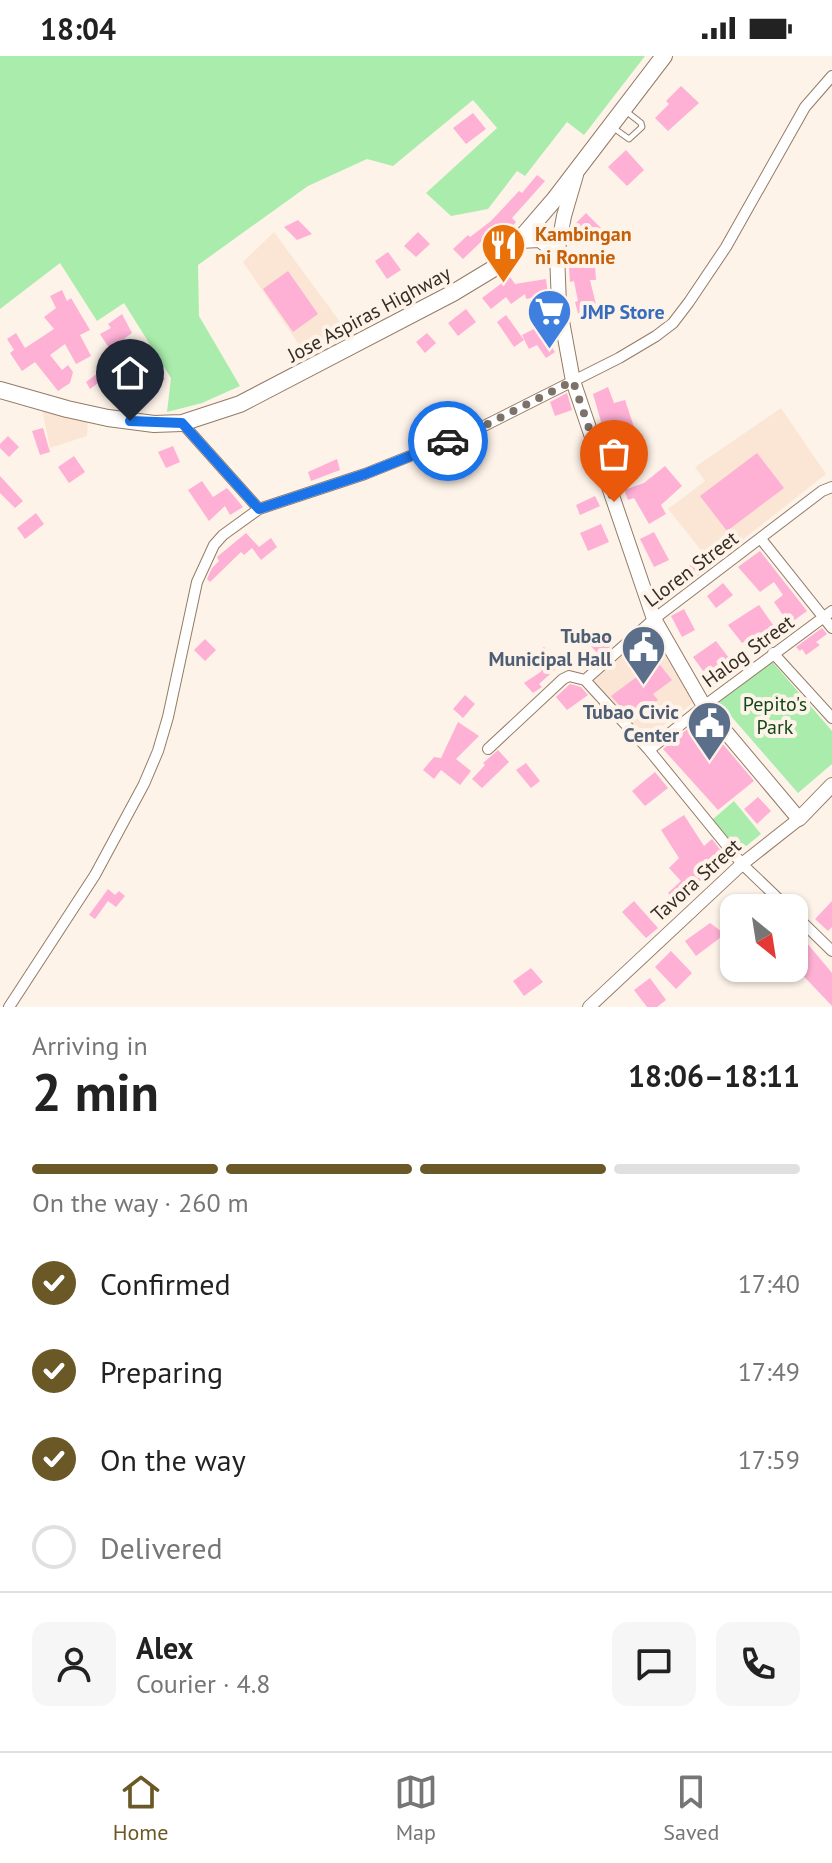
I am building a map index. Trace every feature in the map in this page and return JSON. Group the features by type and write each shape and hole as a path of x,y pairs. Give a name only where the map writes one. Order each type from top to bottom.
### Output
{"main road":[{"name":"Jose Aspiras Highway","path":"0,390 108,418 154,424 182,423 240,404 453,293 496,267 578,169 664,56"},
{"path":"578,169 566,206 557,254 559,305 573,381 654,619 704,706 799,819"},
{"path":"519,241 540,240 557,254"},
{"name":"Tavora Street","path":"799,819 832,785"}],"street":[{"path":"9,1007 95,875 144,784 168,717 197,582 223,535 259,509 365,474 466,434 641,346 673,323 726,247 805,107 832,76"},
{"path":"182,423 259,509"},
{"name":"Lloren Street","path":"585,680 654,619 827,489"},
{"path":"761,539 828,614 832,628"},
{"name":"Halog Street","path":"649,750 828,614"},
{"path":"773,653 832,718"},
{"path":"488,749 563,679 569,676 585,680 649,750 742,864 773,894"},
{"name":"Tavora Street","path":"589,1007 742,864 799,819"},
{"path":"808,928 832,951"}],"lane":[{"path":"611,126 629,139 642,127 623,109"}],"shaded area":[{"path":"274,232 349,334 308,358 243,262"},
{"path":"781,408 826,474 712,564 668,509 705,481 695,467"},
{"path":"42,409 88,421 87,436 50,448"},
{"path":"650,629 693,703 644,740 590,679"}],"green space":[{"path":"0,56 645,56 584,135 567,122 525,176 517,171 488,209 451,216 426,193 497,128 473,100 393,166 367,159 308,186 198,265 199,316 240,386 202,403 167,412 171,378 124,303 97,321 60,263 0,309"},
{"name":"Pepito's Park","path":"769,658 832,731 832,764 798,793 717,700"},
{"path":"734,801 761,834 739,852 712,820"}],"building":[{"path":"681,86 699,103 668,131 655,118"},
{"path":"473,113 486,129 466,144 453,128"},
{"path":"626,150 644,170 627,186 608,167"},
{"path":"537,175 545,181 512,218 516,222 505,236 492,247 484,239 463,259 453,249 491,221"},
{"path":"586,213 601,228 590,239 575,224"},
{"path":"298,220 312,234 297,240 284,227"},
{"path":"418,232 430,244 416,257 404,246"},
{"path":"388,252 401,270 387,279 375,261"},
{"path":"595,266 596,280 590,280 598,313 579,317 569,268"},
{"path":"288,271 318,314 293,332 263,289"},
{"path":"510,277 515,284 546,279 548,295 526,299 525,294 511,304 506,297 491,309 482,298"},
{"path":"62,290 67,301 71,298 90,330 80,335 91,356 76,364 65,344 50,355 62,370 68,365 73,372 70,383 58,391 35,362 22,371 10,353 14,350 7,339 16,333 25,348 54,329 44,317 56,308 50,296"},
{"path":"466,309 476,322 458,336 448,323"},
{"path":"122,314 132,333 121,341 131,355 136,351 149,368 155,364 165,379 149,390 133,366 114,382 109,375 90,389 86,382 116,359 100,334 111,328 108,324"},
{"path":"506,315 524,340 514,347 497,322"},
{"path":"548,322 553,333 545,337 555,352 546,358 537,345 529,349 522,335"},
{"path":"427,333 436,343 425,353 416,342"},
{"path":"125,387 135,402 122,409 113,395"},
{"path":"608,387 614,403 625,400 638,439 609,449 593,394"},
{"path":"567,393 572,410 555,416 550,402"},
{"path":"43,428 50,452 40,455 32,431"},
{"path":"8,436 19,447 9,457 0,448"},
{"path":"173,446 180,462 166,468 158,452"},
{"path":"757,453 784,488 727,531 700,496"},
{"path":"74,456 85,472 69,483 58,467"},
{"path":"337,459 340,470 311,481 308,472"},
{"path":"665,466 682,486 661,505 666,514 649,524 634,498 628,500 624,490 644,483"},
{"path":"0,476 23,501 15,508 0,493"},
{"path":"202,481 213,497 227,488 243,507 230,515 225,506 209,521 188,490"},
{"path":"595,496 600,506 580,515 576,505"},
{"path":"36,513 44,524 25,539 17,528"},
{"path":"601,524 609,542 588,551 580,533"},
{"path":"654,532 669,560 654,567 640,539"},
{"path":"246,533 259,547 271,538 277,547 261,560 252,548 244,555 241,552 210,582 207,579 219,561 217,557"},
{"path":"760,551 807,611 789,624 774,602 783,595 774,582 760,592 738,567"},
{"path":"699,559 706,569 690,582 682,571"},
{"path":"723,583 733,595 716,608 707,596"},
{"path":"759,605 776,629 764,637 760,632 742,643 728,625"},
{"path":"684,609 695,630 682,637 671,616"},
{"path":"822,628 827,634 816,642 820,645 806,655 796,647"},
{"path":"602,631 613,644 600,656 588,643"},
{"path":"205,639 216,650 205,661 194,650"},
{"name":"Tubao Municipal Hall","path":"641,641 672,680 653,694 658,700 649,707 645,701 627,714 611,696 646,670 630,651"},
{"path":"716,641 729,658 706,675 693,657"},
{"path":"544,647 560,665 533,693 524,683 542,671 531,658"},
{"path":"570,684 581,687 588,695 567,710 556,697"},
{"path":"465,695 475,704 463,718 453,709"},
{"name":"Tubao Civic Center","path":"701,718 754,781 718,810 663,749"},
{"path":"458,722 479,736 456,759 471,771 460,785 441,770 434,779 423,770 434,757 441,758"},
{"path":"498,750 509,762 482,788 472,779 485,765 483,763"},
{"path":"526,763 540,781 531,788 516,770"},
{"path":"655,772 668,788 645,806 632,791"},
{"path":"758,797 771,811 757,824 744,809"},
{"path":"684,815 704,846 712,839 729,861 708,879 705,876 678,905 668,893 681,881 669,868 679,858 661,830"},
{"path":"108,889 115,895 119,891 125,896 116,907 108,901 95,919 89,915"},
{"path":"634,901 658,928 646,938 622,912"},
{"path":"832,901 832,927 828,931 815,919"},
{"path":"710,923 720,930 720,938 696,956 685,941"},
{"path":"808,944 832,973 832,1006 808,981"},
{"path":"671,951 692,973 676,989 655,967"},
{"path":"531,968 543,982 524,996 513,981"},
{"path":"650,978 666,1000 657,1007 647,1007 634,990"}],"way so far":[{"path":"448,441 573,381 614,502"}],"place":[{"name":"Kambingan ni Ronnie","path":"504,284"},
{"name":"JMP Store","path":"550,351"},
{"name":"Tubao Municipal Hall","path":"643,687"},
{"name":"Tubao Civic Center","path":"710,762"}],"route":[{"path":"130,421 182,423 259,509 365,474 448,441"}]}
